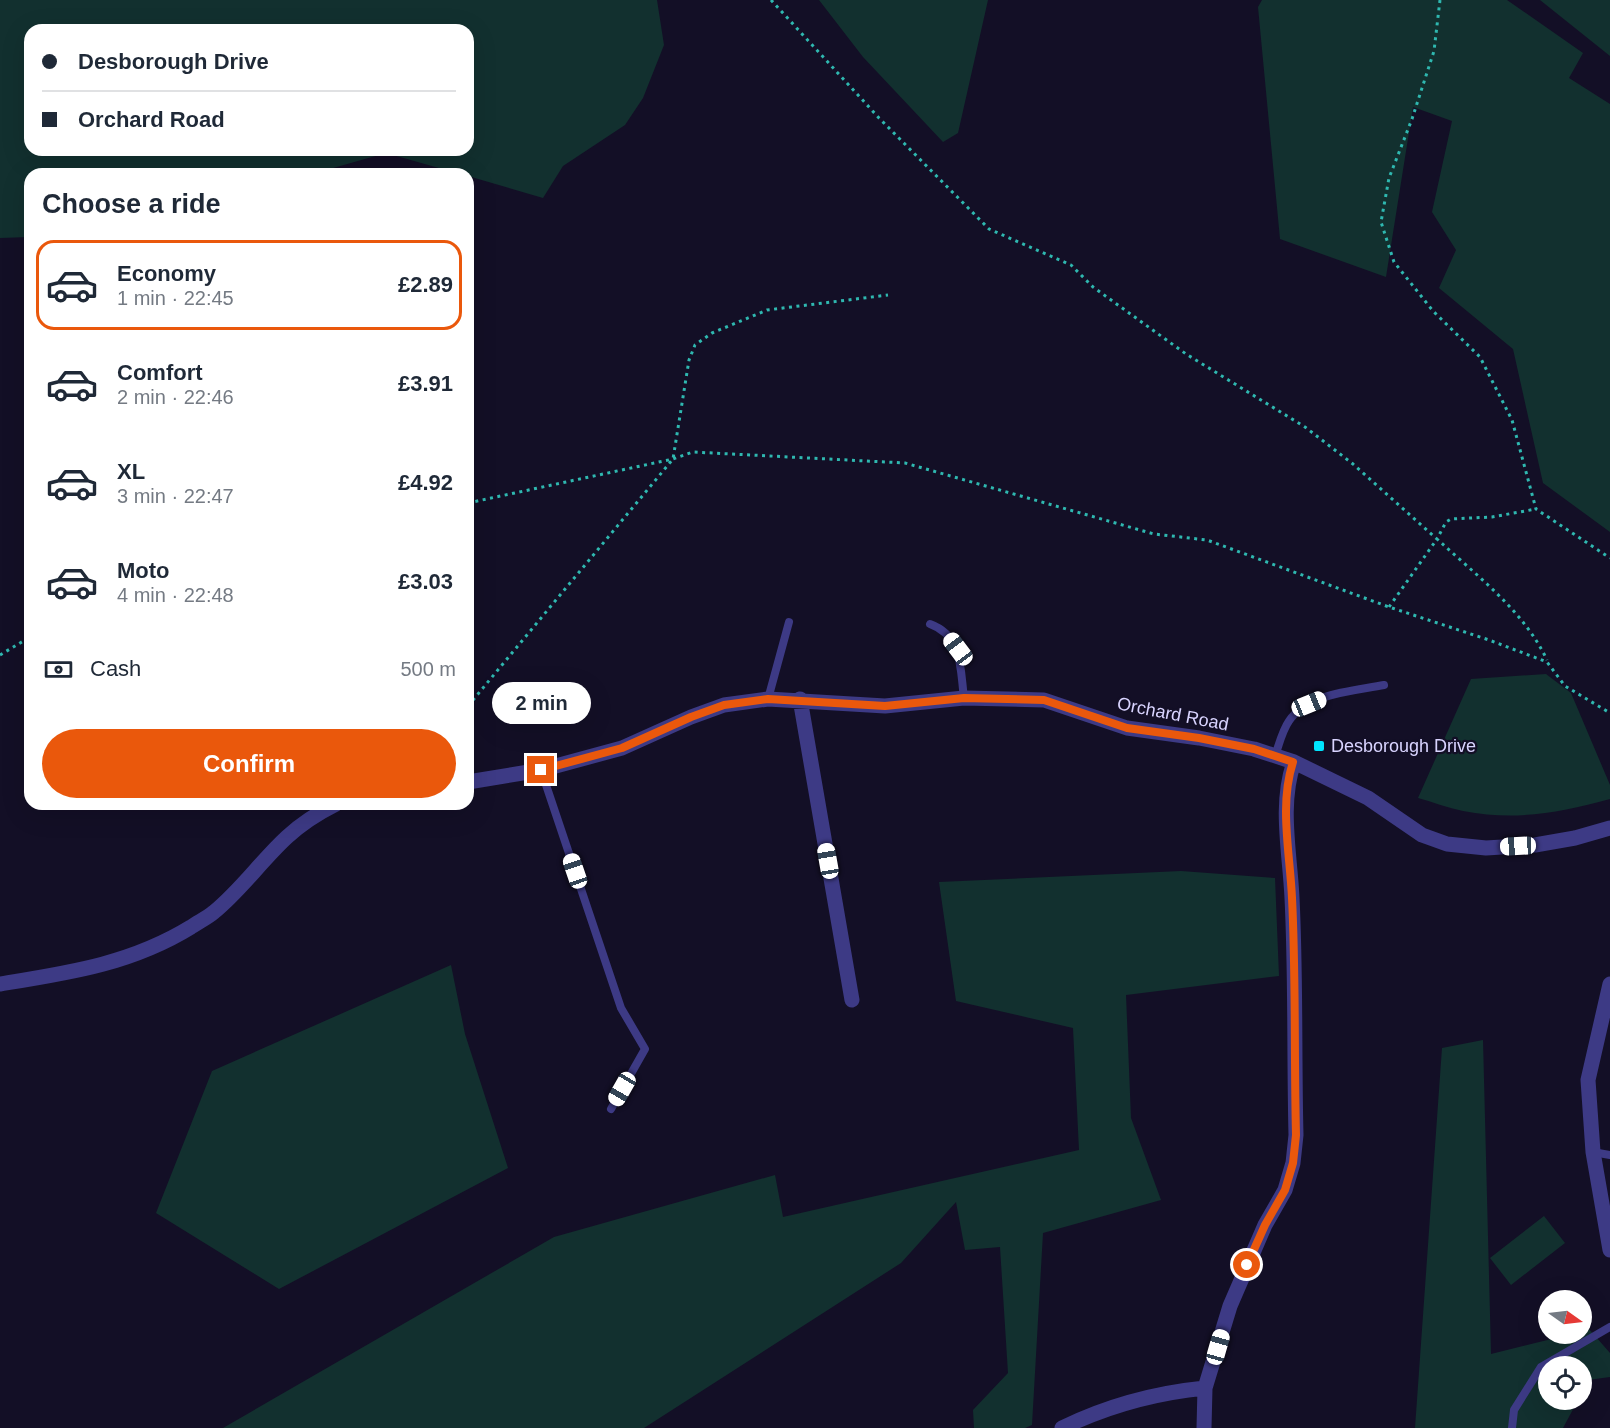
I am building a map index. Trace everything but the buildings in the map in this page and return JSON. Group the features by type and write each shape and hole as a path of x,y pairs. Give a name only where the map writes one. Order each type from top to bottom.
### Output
{"street":[{"name":"Orchard Road","path":"474,781 541,770 622,748 724,705 768,699 800,699 885,706 964,698 1044,700 1127,728 1254,749 1293,762 1368,798 1422,835 1447,844 1486,848 1535,846 1610,828"},
{"path":"800,699 852,1000"},
{"path":"1204,1428 1205,1388 1230,1306 1265,1225 1285,1190 1293,1163 1296,1135 1292,899 1286,804 1288,778 1293,762"},
{"path":"0,984 81,971 138,954 176,936 212,914 245,883 287,837 325,810"},
{"path":"1610,984 1588,1080 1593,1152 1610,1250"},
{"path":"1062,1428 1088,1415 1125,1402 1205,1388"}],"lane":[{"path":"768,699 789,622"},
{"path":"930,624 943,628 958,649 964,698"},
{"path":"1275,756 1288,722 1309,704 1326,697 1384,685"},
{"path":"541,770 621,1008 645,1049 611,1109"},
{"path":"1593,1152 1610,1155"},
{"path":"1512,1428 1514,1410 1541,1367 1610,1327"}],"path":[{"path":"771,0 879,118 989,229 1071,265 1094,287 1185,354 1305,427 1353,464 1497,594 1539,643 1547,662 1565,686 1610,713"},
{"path":"1440,0 1434,51 1412,119 1389,178 1381,222 1394,262 1433,311 1480,357 1512,420 1536,509 1610,558"},
{"path":"474,699 673,459 689,360 695,345 711,333 767,310 888,295"},
{"path":"474,502 673,459 693,452 905,463 1154,534 1207,540 1389,608 1489,640 1547,662"},
{"path":"1389,608 1437,539 1446,522 1451,519 1492,517 1536,509"},
{"path":"0,655 24,641"}],"green space":[{"path":"0,0 657,0 664,45 643,98 625,125 563,166 543,198 474,178 474,168 439,168 397,156 474,156 474,24 24,24 24,156 375,156 333,168 24,168 24,237 0,238"},
{"path":"819,0 988,0 958,133 943,142 863,57"},
{"path":"1262,0 1507,0 1583,53 1569,78 1610,104 1610,532 1543,483 1513,349 1439,288 1456,250 1432,212 1452,121 1413,107 1386,277 1280,239 1258,7"},
{"path":"1540,0 1610,0 1610,56"},
{"path":"1546,674 1571,693 1610,785 1610,799 1555,812 1501,815 1463,811 1418,798 1471,679"},
{"path":"1181,871 1275,878 1279,976 1126,995 1131,1118 1161,1200 1043,1233 1032,1425 1025,1428 974,1428 973,1410 1008,1373 1000,1247 965,1250 956,1202 901,1263 644,1428 223,1428 554,1237 775,1175 783,1217 1079,1150 1073,1028 956,1001 939,882"},
{"path":"451,965 465,1034 508,1168 279,1289 156,1213 212,1071"},
{"path":"1483,1040 1491,1354 1538,1342 1592,1344 1592,1332 1610,1353 1610,1377 1592,1379 1592,1356 1538,1356 1538,1410 1573,1410 1563,1428 1415,1428 1442,1048"},
{"path":"1544,1216 1565,1243 1511,1285 1490,1258"}],"place":[{"name":"Desborough Drive","path":"1319,746"}],"route":[{"path":"541,770 622,748 724,705 768,699 800,699 885,706 964,698 1044,700 1127,728 1199,738 1254,749 1293,762 1288,778 1286,804 1292,899 1296,1135 1293,1163 1285,1190 1265,1225 1247,1265"}]}
